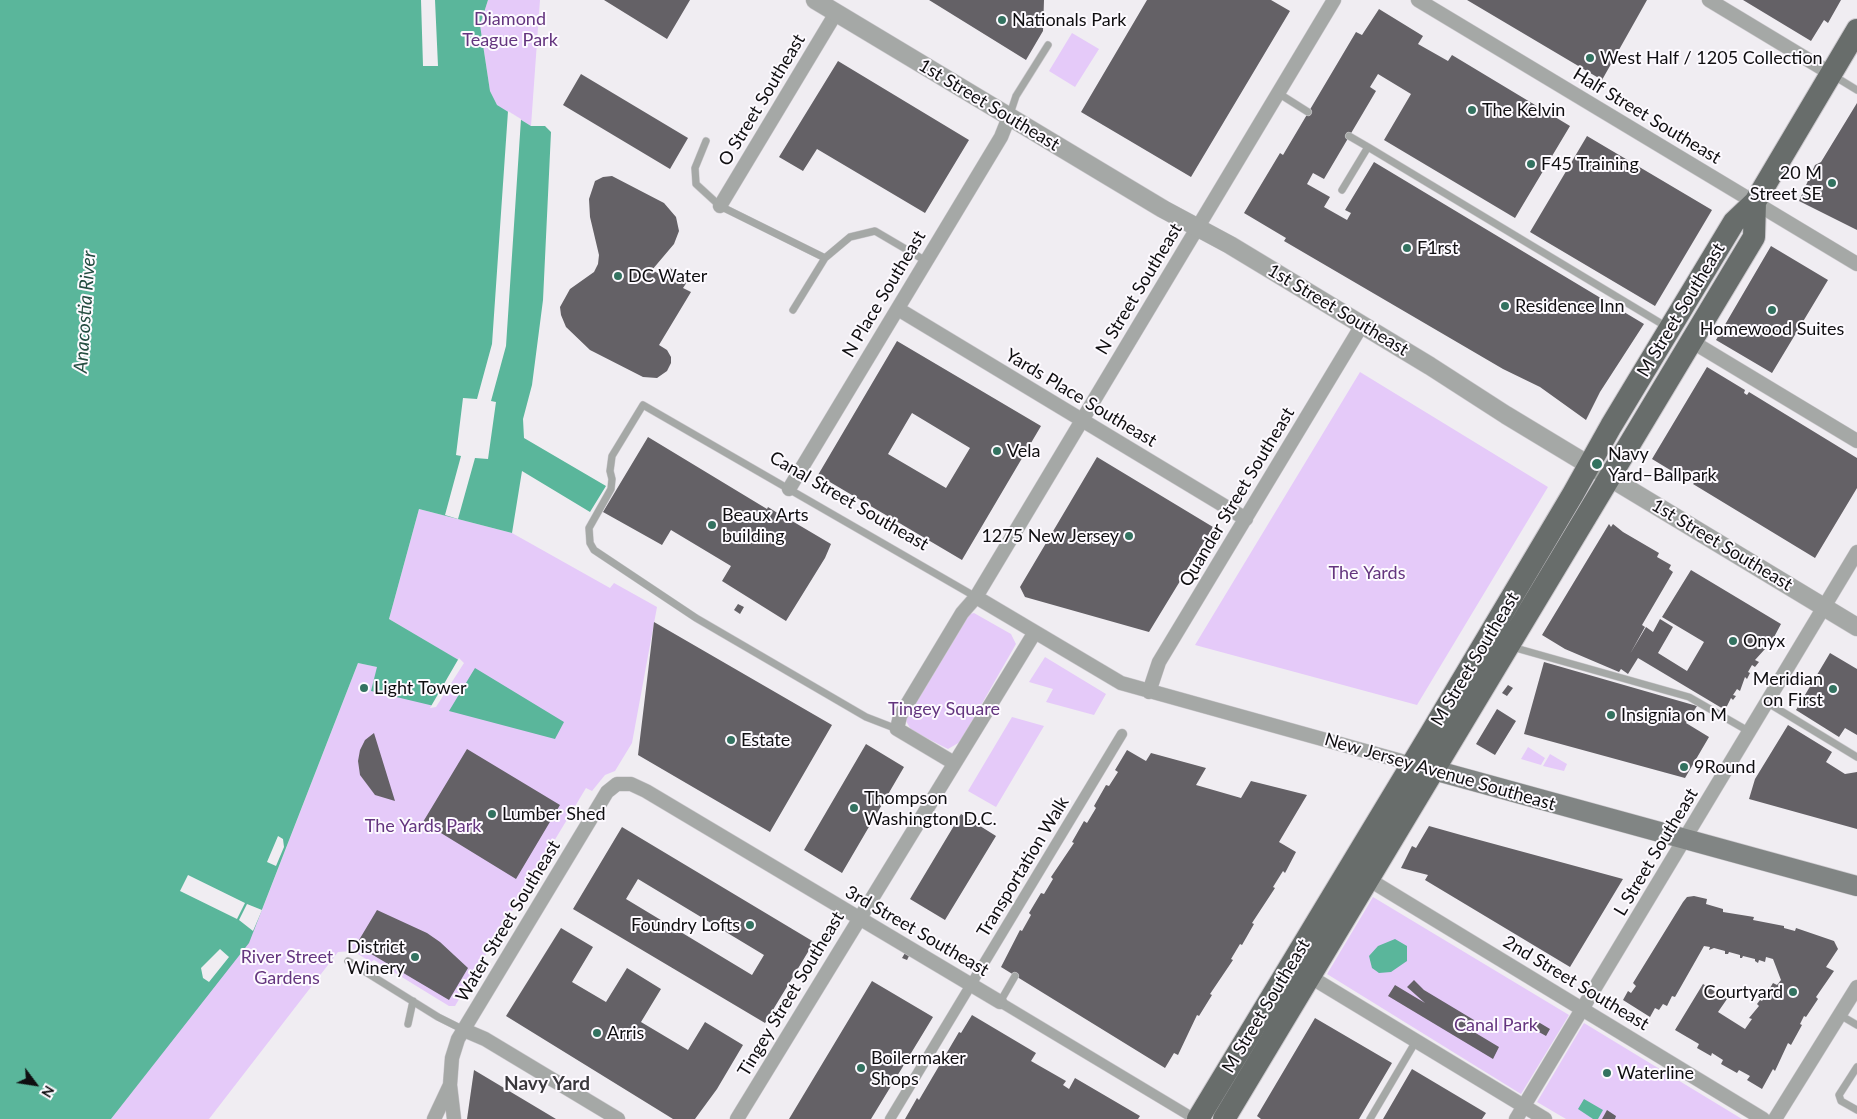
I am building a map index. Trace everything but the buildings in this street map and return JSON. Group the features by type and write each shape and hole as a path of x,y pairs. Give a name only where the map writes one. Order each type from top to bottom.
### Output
{"main road":[{"name":"M Street Southeast","path":"1224,1119 1412,764 1734,222 1755,202 1857,30"},
{"name":"M Street Southeast","path":"1196,1119 1368,879 1754,237 1755,202"},
{"name":"New Jersey Avenue Southeast","path":"1412,764 1857,886"}],"street":[{"name":"1st Street Southeast","path":"815,0 1362,325 1857,627"},
{"name":"N Street Southeast","path":"897,729 900,716 924,675 965,608 976,597 1334,0"},
{"name":"Half Street Southeast","path":"1418,0 1857,264"},
{"path":"1709,0 1830,73"},
{"name":"O Street Southeast","path":"720,206 836,13"},
{"name":"N Place Southeast","path":"789,489 1001,137 1009,117"},
{"name":"Yards Place Southeast","path":"898,309 1246,519"},
{"name":"Quander Street Southeast","path":"1149,692 1159,662 1362,325"},
{"path":"1691,341 1857,441"},
{"name":"L Street Southeast","path":"1516,1119 1768,703 1857,552"},
{"name":"Canal Street Southeast","path":"976,597 1035,632"},
{"name":"New Jersey Avenue Southeast","path":"1035,632 1113,679 1149,692 1412,764"},
{"name":"Tingey Street Southeast","path":"738,1119 1035,632"},
{"path":"897,729 954,764"},
{"name":"Transportation Walk","path":"890,1119 1122,734"},
{"name":"3rd Street Southeast","path":"617,784 630,784 646,791 1196,1119"},
{"name":"Water Street Southeast","path":"454,1119 450,1085 455,1045 607,792 617,784"},
{"name":"2nd Street Southeast","path":"1368,879 1764,1119"},
{"path":"1301,971 1545,1119"},
{"path":"1775,1119 1857,987"},
{"path":"464,1030 485,1039 618,1119"},
{"name":"Water Street Southeast","path":"434,1119 450,1085"}],"lane":[{"path":"1009,117 1016,96 1048,45"},
{"path":"1830,73 1857,90"},
{"path":"1278,94 1308,112"},
{"path":"1349,136 1670,328"},
{"path":"706,141 695,168 696,184 720,206 825,258"},
{"path":"1342,190 1368,147"},
{"path":"793,310 825,258 850,237 875,230 926,261"},
{"name":"Canal Street Southeast","path":"897,729 866,718 696,618 594,550 590,543 589,528 611,489 612,479 610,471 612,456 643,405 976,597"},
{"path":"1508,646 1688,697 1750,732"},
{"path":"1768,703 1857,757"},
{"path":"348,961 464,1030"},
{"path":"1000,1002 1015,976"},
{"path":"408,1024 413,1001"},
{"path":"1840,1015 1857,1025"},
{"path":"1370,1119 1416,1041"},
{"path":"1857,1067 1839,1095 1841,1101 1857,1110"}],"green space":[{"name":"Diamond Teague Park","path":"488,0 540,0 531,126 496,105 490,91 480,25"},
{"path":"1072,33 1099,49 1075,87 1049,71"},
{"name":"The Yards","path":"1360,372 1548,487 1417,705 1195,645"},
{"name":"The Yards Park","path":"419,509 512,533 610,588 614,583 657,607 632,743 615,771 605,775 592,791 586,788 455,1006 449,1006 374,960 371,962 353,951 338,952 209,1119 111,1119 162,1053 262,910 358,663 378,667 371,691 461,662 389,619"},
{"name":"Tingey Square","path":"974,613 1011,634 1016,644 960,742 948,749 911,730 905,719 967,615"},
{"path":"1045,657 1106,694 1094,715 1046,702 1053,689 1029,682"},
{"path":"1012,717 1044,726 996,807 968,791"},
{"path":"1528,747 1545,758 1541,765 1521,759"},
{"path":"1550,754 1567,764 1564,771 1543,766"},
{"name":"Canal Park","path":"1373,897 1569,1015 1521,1094 1327,974"},
{"name":"Canal Park","path":"1584,1023 1742,1119 1566,1119 1537,1102"}],"water":[{"name":"Anacostia River","path":"0,0 488,0 480,25 490,91 497,105 531,126 545,126 551,132 543,300 532,385 523,419 524,438 606,486 590,512 522,471 512,533 419,509 389,619 462,662 434,706 371,691 377,667 358,663 249,943 111,1119 0,1119"},
{"path":"475,668 564,722 555,739 449,711"},
{"path":"1395,939 1407,946 1407,961 1391,972 1379,973 1372,968 1369,956 1378,946"},
{"path":"1584,1099 1603,1110 1598,1119 1593,1119 1578,1109"}],"pier":[{"path":"421,0 435,0 438,66 423,66"},
{"path":"508,111 521,119 506,346 491,401 496,402 488,459 475,458 458,519 445,515 461,456 456,455 463,398 477,399 492,344"},
{"path":"459,658 464,663 436,707 430,708"},
{"path":"278,836 283,839 284,847 276,866 267,862"},
{"path":"188,875 245,903 237,919 180,891"},
{"path":"247,904 262,910 253,931 239,920"},
{"path":"220,949 229,957 209,982 203,978 201,968"}],"place":[{"name":"Nationals Park","path":"1002,20"},
{"name":"West Half / 1205 Collection","path":"1590,58"},
{"name":"The Kelvin","path":"1472,110"},
{"name":"F45 Training","path":"1531,164"},
{"name":"20 M Street SE","path":"1832,183"},
{"name":"F1rst","path":"1407,248"},
{"name":"DC Water","path":"618,276"},
{"name":"Residence Inn","path":"1505,306"},
{"name":"Homewood Suites","path":"1772,310"},
{"name":"Vela","path":"997,451"},
{"name":"Navy Yard–Ballpark","path":"1597,464"},
{"name":"Beaux Arts building","path":"712,525"},
{"name":"1275 New Jersey","path":"1129,536"},
{"name":"Onyx","path":"1733,641"},
{"name":"Light Tower","path":"364,688"},
{"name":"Meridian on First","path":"1833,689"},
{"name":"Insignia on M","path":"1611,715"},
{"name":"Estate","path":"731,740"},
{"name":"9Round","path":"1684,767"},
{"name":"Thompson Washington D.C.","path":"854,808"},
{"name":"Lumber Shed","path":"492,814"},
{"name":"Foundry Lofts","path":"750,925"},
{"name":"District Winery","path":"415,957"},
{"name":"Courtyard","path":"1793,992"},
{"name":"Arris","path":"597,1033"},
{"name":"Boilermaker Shops","path":"861,1068"},
{"name":"Waterline","path":"1607,1073"}],"district":[{"name":"Navy Yard","path":"547,1084"}],"park label":[{"name":"River Street Gardens","path":"287,968"}]}
